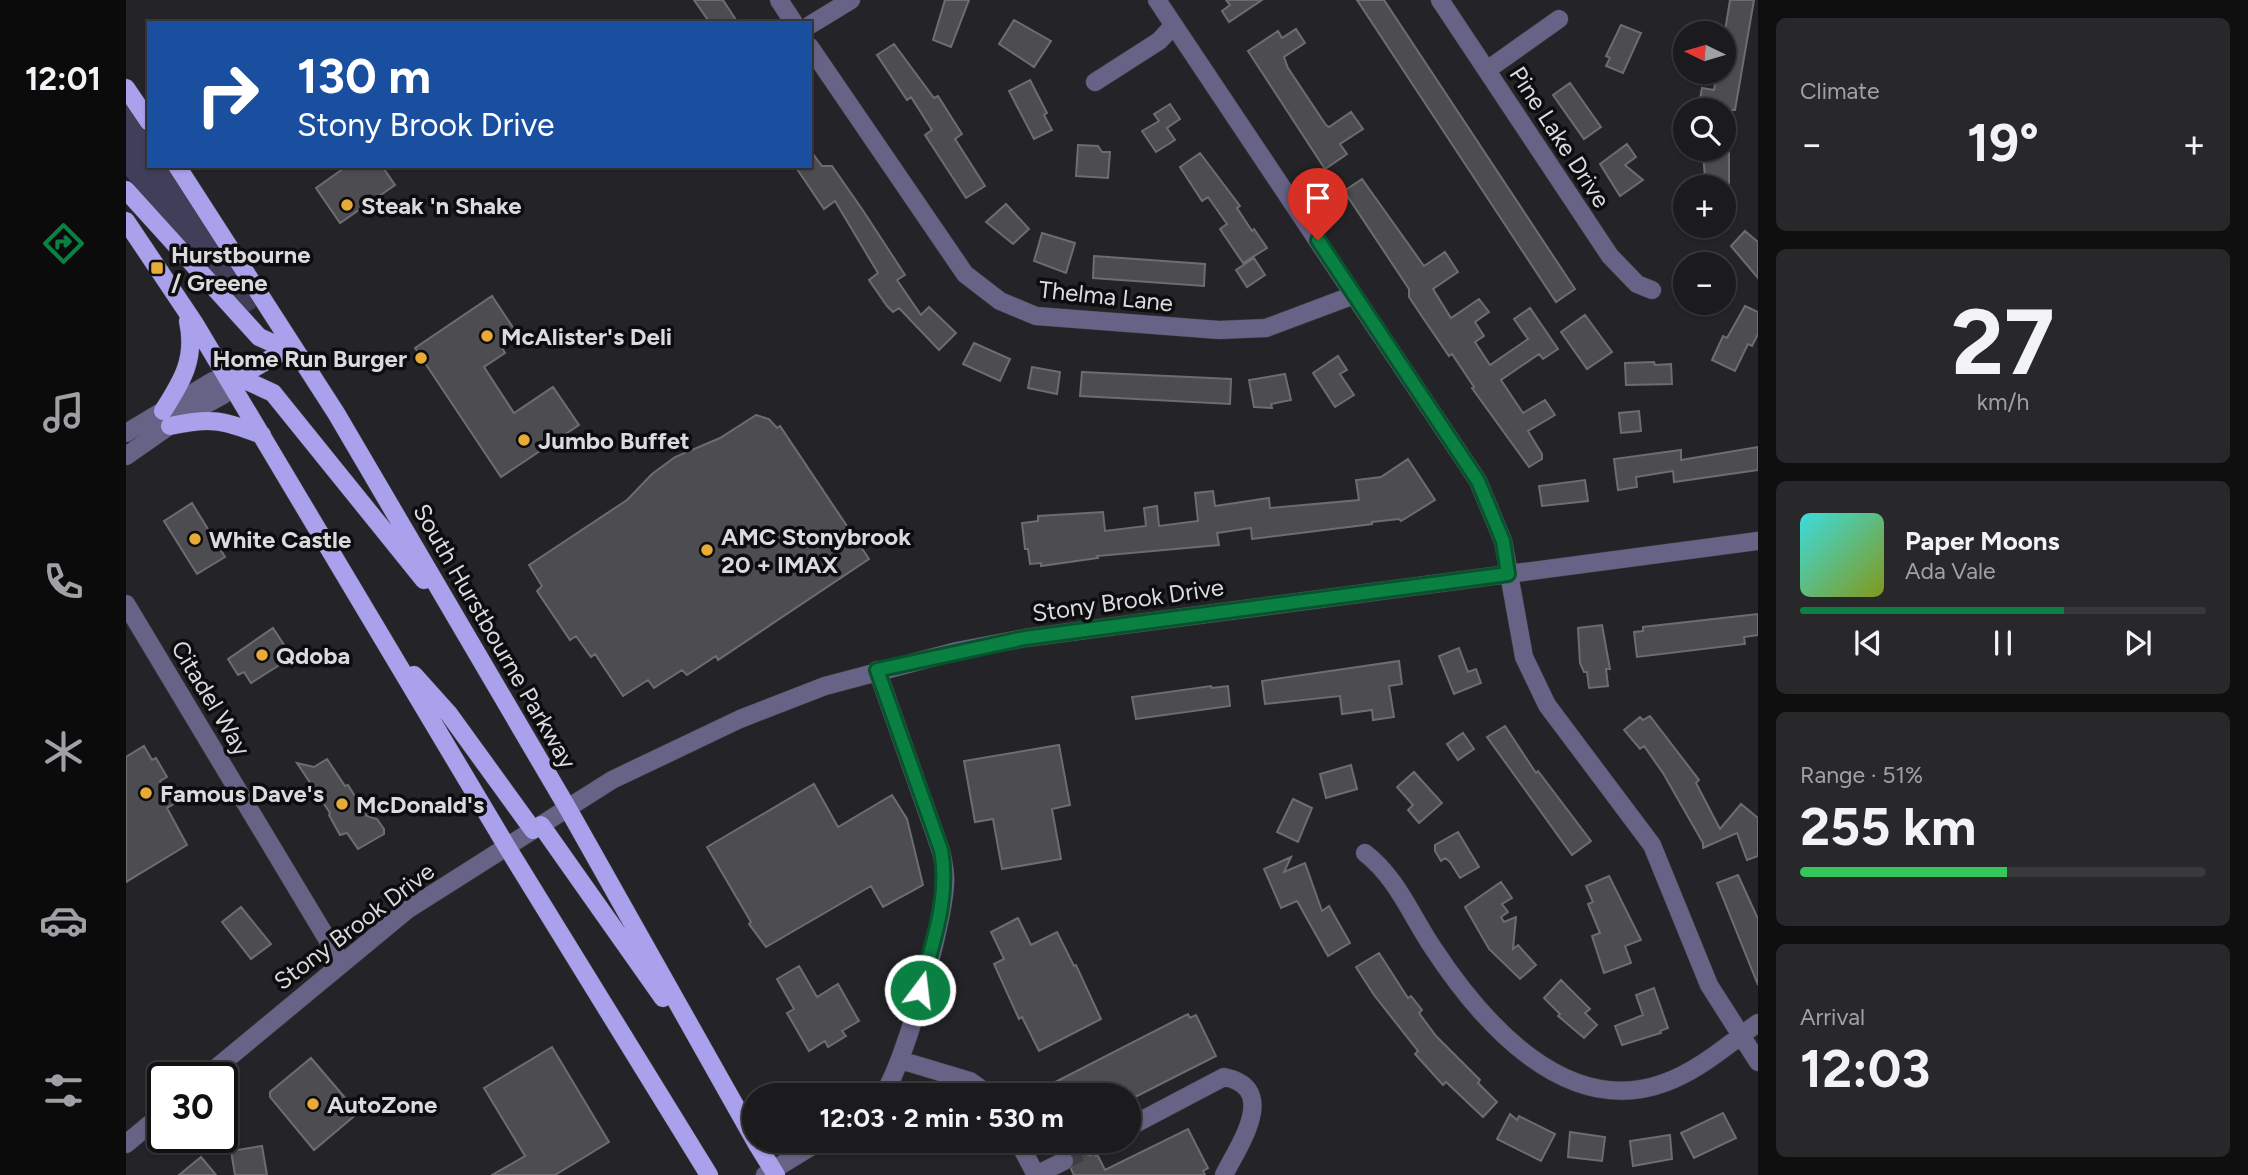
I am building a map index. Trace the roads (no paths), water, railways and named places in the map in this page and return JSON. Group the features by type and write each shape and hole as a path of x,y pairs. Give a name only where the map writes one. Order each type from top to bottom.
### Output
{"main road":[{"path":"126,88 147,119"},
{"name":"South Hurstbourne Parkway","path":"178,168 336,413 567,807 742,1118"},
{"path":"126,190 259,337 277,345 292,346"},
{"path":"126,221 186,310 507,847 709,1175"},
{"path":"186,310 192,341 191,359 166,418 217,420 262,435"},
{"path":"230,383 292,346"},
{"path":"230,383 247,381 273,393 461,626"},
{"path":"388,646 449,713 707,1057"},
{"name":"South Hurstbourne Parkway","path":"761,1153 771,1173"}],"street":[{"path":"779,0 793,21"},
{"path":"812,24 851,0"},
{"path":"1157,0 1478,481 1503,541 1524,657 1547,705 1652,845 1696,956 1758,1062"},
{"name":"Pine Lake Drive","path":"1440,0 1610,256 1627,277 1652,290"},
{"path":"1487,70 1559,19"},
{"path":"1096,82 1159,41 1174,25"},
{"name":"Thelma Lane","path":"812,50 965,274 983,290 1017,310 1056,320 1248,331 1283,323 1354,295"},
{"path":"126,456 166,418 213,381 230,383"},
{"path":"126,433 166,418"},
{"name":"Stony Brook Drive","path":"223,1062 407,910 567,807 612,780 740,719 825,686 877,670 1025,638 1758,541"},
{"name":"Citadel Way","path":"126,604 341,962"},
{"path":"877,670 941,850 945,882 943,904 900,1060 890,1083"},
{"path":"1365,853 1388,873 1435,951 1469,996 1517,1048 1550,1071 1594,1087 1642,1089 1679,1078 1726,1049 1758,1023"},
{"path":"900,1060 973,1083"},
{"path":"1141,1121 1224,1077 1238,1080 1248,1091 1252,1110 1251,1125 1224,1175"},
{"path":"126,1144 147,1126"},
{"path":"771,1173 802,1153"},
{"path":"1024,1153 1036,1175 1064,1161"}],"tunnel":[{"path":"1064,1161 1079,1153"}],"place":[{"name":"Steak 'n Shake","path":"347,205"},
{"name":"Hurstbourne / Greene","path":"157,268"},
{"name":"McAlister's Deli","path":"487,336"},
{"name":"Home Run Burger","path":"421,358"},
{"name":"Jumbo Buffet","path":"524,440"},
{"name":"White Castle","path":"195,539"},
{"name":"AMC Stonybrook 20 + IMAX","path":"707,550"},
{"name":"Qdoba","path":"262,655"},
{"name":"Famous Dave's","path":"146,793"},
{"name":"McDonald's","path":"342,804"},
{"name":"AutoZone","path":"313,1104"}]}
